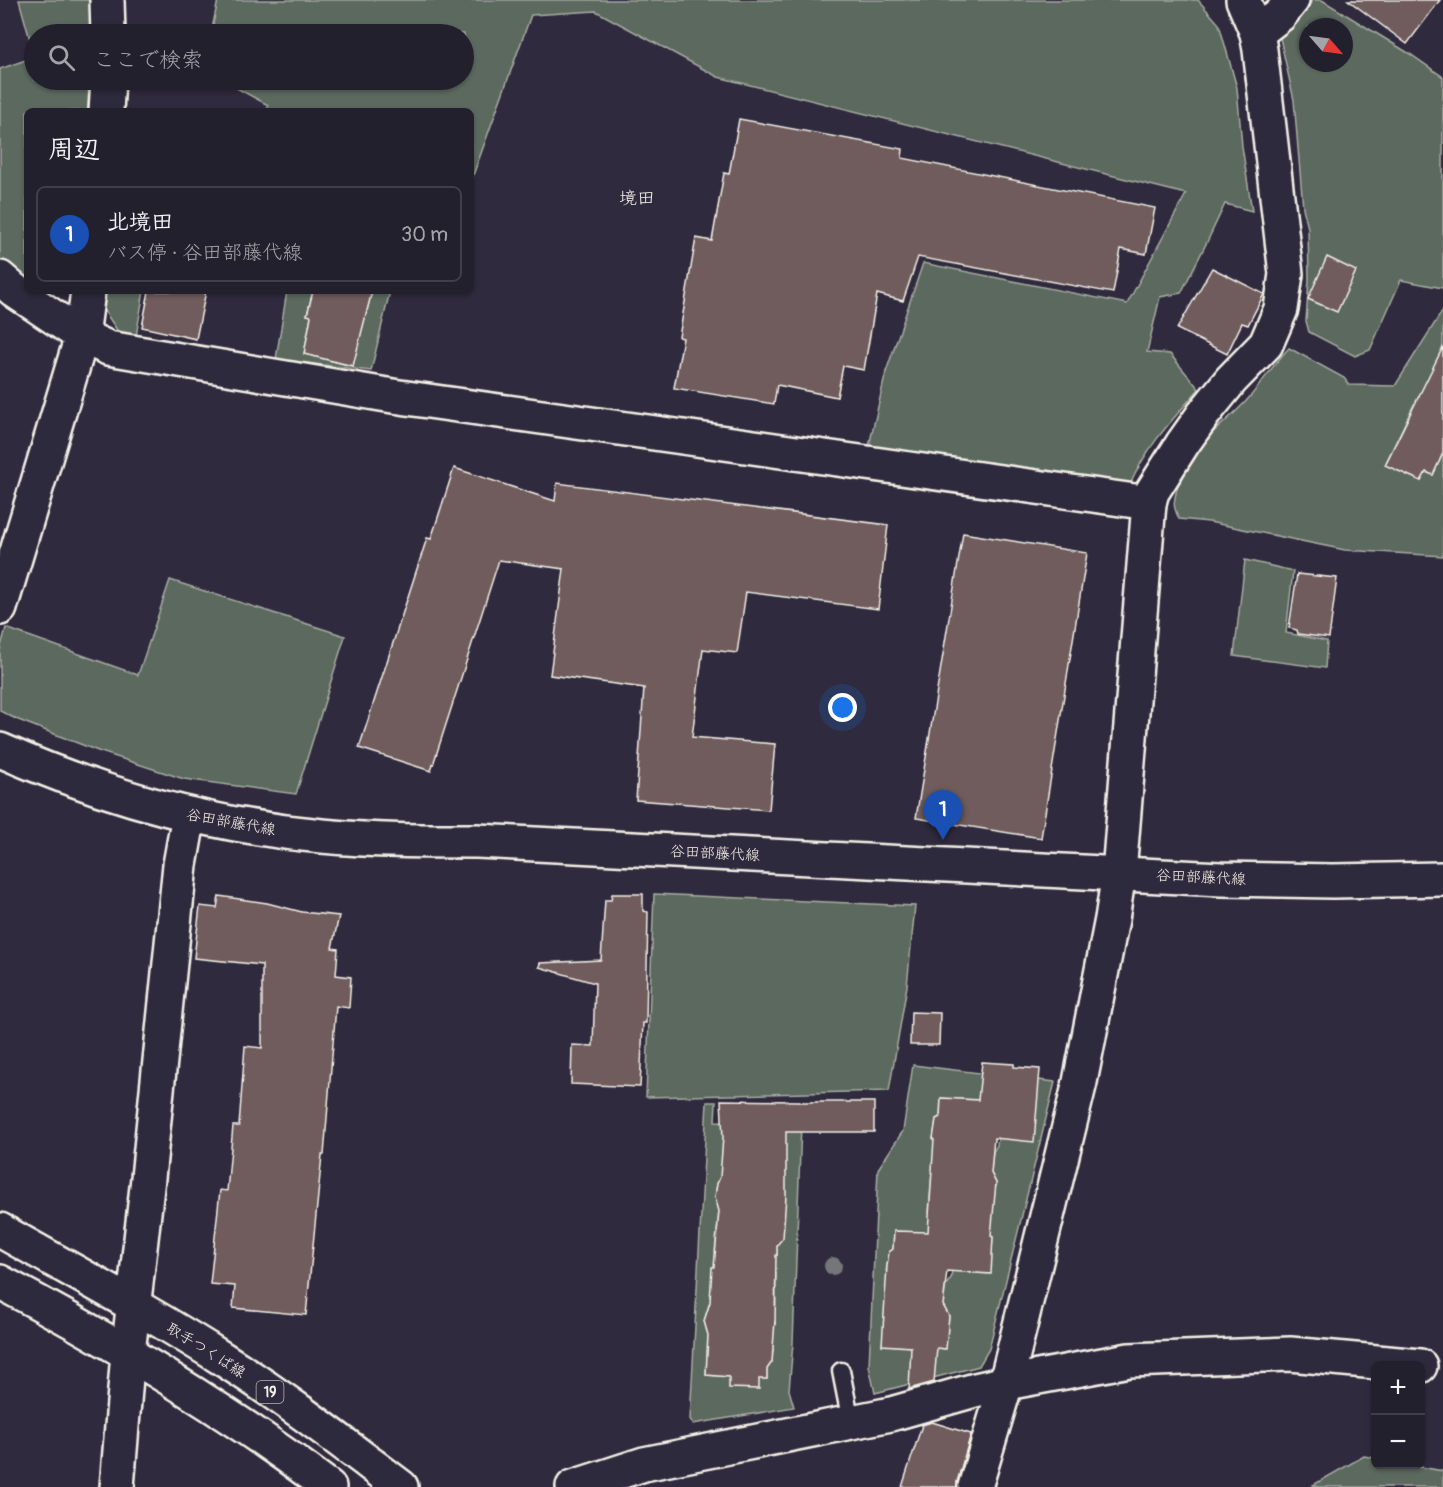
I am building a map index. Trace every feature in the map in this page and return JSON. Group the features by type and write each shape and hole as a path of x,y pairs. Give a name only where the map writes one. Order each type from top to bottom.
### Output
{"street":[{"path":"107,0 108,24"},
{"path":"975,1487 1006,1383 1080,1082 1112,919 1119,873 1149,503 1152,492 1205,412 1231,380 1266,344 1281,309 1286,273 1263,70 1257,33 1243,0"},
{"path":"1257,33 1280,15 1292,0"},
{"path":"106,108 107,90"},
{"path":"0,278 15,291 82,336 108,348 393,396 1149,503"},
{"path":"0,608 82,336 88,294"},
{"name":"谷田部藤代線","path":"0,750 26,762 144,803 189,815 311,835 375,840 501,842 1221,879 1333,881 1443,879"},
{"path":"117,1487 128,1353 180,865 189,815"},
{"name":"取手つくば線","path":"0,1230 226,1361 320,1426 401,1487"},
{"path":"0,1282 128,1353 219,1409 329,1487"},
{"path":"573,1487 644,1464 891,1414 1006,1383 1129,1360 1290,1354 1371,1361"},
{"path":"1425,1366 1443,1368"}],"lane":[{"path":"841,1371 851,1422"}],"green space":[{"path":"19,0 91,0 90,24 26,24"},
{"path":"218,0 1198,0 1219,24 1237,88 1242,146 1252,211 1225,204 1181,293 1160,297 1147,352 1170,354 1199,389 1152,446 1130,485 869,446 886,372 923,263 1127,304 1186,194 718,77 596,11 531,15 474,173 474,108 268,108 268,105 240,90 474,90 474,24 213,24"},
{"path":"1313,0 1322,0 1351,18 1299,18 1299,72 1353,72 1353,19 1443,77 1443,288 1401,280 1370,350 1355,356 1309,332 1306,321 1309,280 1308,228 1303,208 1294,100 1280,38"},
{"path":"24,61 24,90 89,90 88,108 24,108 24,285 0,264 0,69"},
{"path":"106,294 143,294 136,336 119,333 103,309"},
{"path":"287,294 312,294 307,315 311,316 304,354 352,366 371,294 389,294 371,371 276,359"},
{"path":"1443,310 1443,347 1424,387 1435,416 1414,404 1385,465 1421,481 1426,472 1433,475 1443,453 1443,556 1345,550 1209,522 1179,519 1174,500 1181,474 1188,461 1196,449 1248,399 1289,348 1344,378 1349,385 1395,386"},
{"path":"1245,560 1293,571 1286,633 1327,641 1325,668 1234,656"},
{"path":"170,580 345,636 296,794 184,779 98,751 0,711 0,650 6,628 138,675"},
{"path":"654,894 915,906 907,986 889,1091 646,1097"},
{"path":"913,1065 1055,1082 989,1349 979,1366 875,1393 869,1366 878,1169 903,1131","holes":["941,1098 1003,1101 997,1145 993,1152 991,1173 996,1183 992,1216 929,1212 932,1171 965,1142 933,1139 936,1119 940,1117","894,1231 956,1234 951,1278 946,1285 943,1305 949,1316 945,1349 882,1344 918,1275 886,1271 889,1252 893,1249","977,1236 993,1237 990,1274 974,1273"]},
{"path":"707,1102 716,1102 715,1121 801,1124 793,1343 789,1390 794,1407 693,1424 690,1419","holes":["720,1177 777,1245 777,1255 715,1251 719,1211 715,1197","776,1274 776,1306 757,1306 775,1322 774,1333 755,1333 773,1348 772,1362 767,1369 767,1379 706,1375 708,1335 704,1321 710,1302"]},
{"path":"1364,1456 1371,1457 1371,1469 1425,1468 1443,1471 1443,1487 1319,1487 1313,1485"}],"building":[{"path":"1348,0 1440,0 1407,44"},
{"path":"739,119 903,149 902,158 1155,208 1146,254 1121,249 1113,293 918,257 903,301 877,294 864,370 843,366 837,397 777,385 774,404 674,388 683,338 679,337 696,238 712,241 724,173 729,174"},
{"path":"1327,257 1356,271 1337,312 1308,299"},
{"path":"1212,268 1264,294 1248,325 1242,323 1227,354 1177,329"},
{"path":"148,294 205,294 196,339 142,327"},
{"path":"312,294 371,294 353,366 304,354 311,316 307,315"},
{"path":"1443,347 1443,453 1433,475 1426,472 1421,481 1385,465"},
{"path":"454,468 555,501 557,483 888,525 878,609 746,592 737,653 703,649 692,737 775,744 769,810 636,800 644,688 550,675 564,569 499,560 431,771 359,748 427,538 431,539"},
{"path":"963,533 1087,553 1041,838 916,818"},
{"path":"1297,574 1337,578 1329,638 1298,634 1297,630 1289,628"},
{"path":"612,894 643,894 643,911 648,912 646,1023 643,1023 640,1087 571,1084 572,1045 593,1046 595,983 539,967 540,963 601,960 605,900 611,900"},
{"path":"219,896 267,903 302,912 339,916 332,948 338,949 336,975 351,977 349,1008 336,1006 324,1155 322,1155 306,1315 233,1308 235,1286 210,1284 220,1190 227,1191 233,1126 239,1126 245,1046 262,1048 262,965 194,958 200,906 217,908"},
{"path":"911,1012 940,1013 939,1045 910,1045"},
{"path":"982,1062 1014,1064 1014,1067 1040,1069 1034,1142 994,1138 991,1173 996,1183 991,1236 993,1237 991,1274 947,1271 943,1305 949,1316 946,1349 937,1348 934,1382 909,1389 911,1347 882,1345 889,1252 893,1249 894,1231 928,1232 933,1139 936,1119 940,1117 941,1098 978,1100"},
{"path":"721,1100 874,1102 874,1132 786,1132 786,1196 783,1238 777,1245 776,1255 772,1362 767,1369 767,1379 759,1379 759,1389 729,1388 729,1377 706,1375 708,1335 704,1321 710,1302 719,1211 715,1197 720,1177 723,1137"},
{"path":"932,1422 971,1434 957,1487 902,1487 922,1425"}],"place":[{"name":"北境田","path":"943,840"}],"district":[{"name":"境田","path":"637,198"}]}
